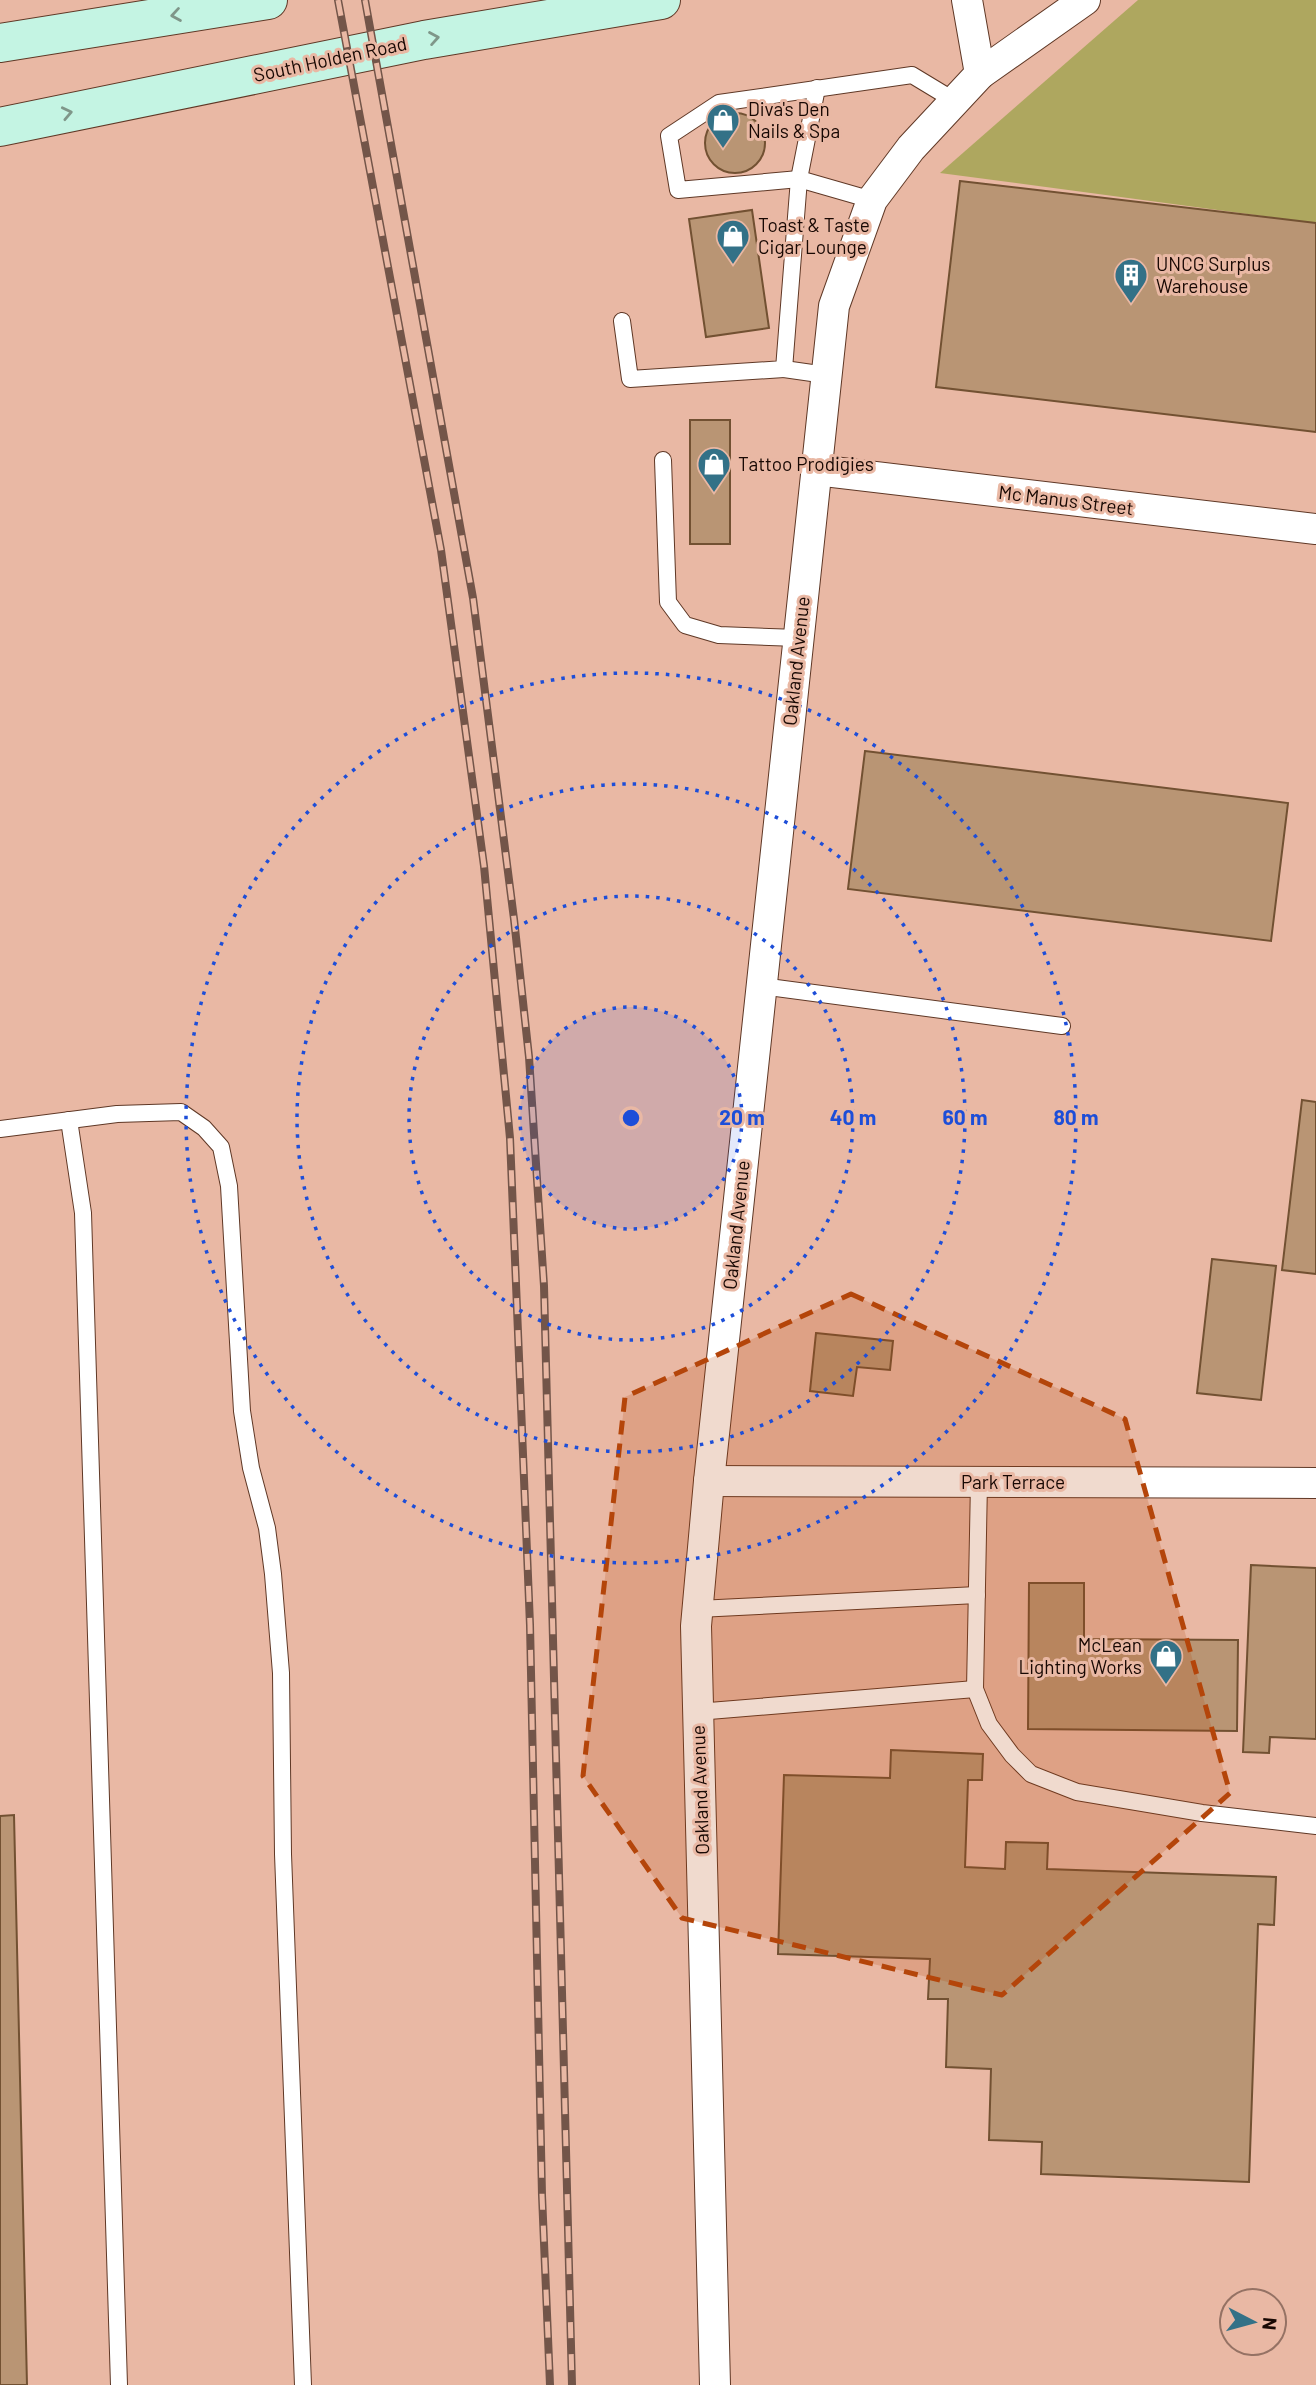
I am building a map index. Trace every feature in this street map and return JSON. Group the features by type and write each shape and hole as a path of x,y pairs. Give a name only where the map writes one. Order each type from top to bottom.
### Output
{"main road":[{"path":"0,43 268,0"},
{"name":"South Holden Road","path":"0,127 424,40 661,0"}],"street":[{"path":"967,0 980,74"},
{"name":"Oakland Avenue","path":"715,2385 698,1712 698,1609 709,1481 834,306 873,200 911,148 980,74 1085,0"},
{"name":"Mc Manus Street","path":"816,470 1316,530"},
{"name":"Park Terrace","path":"709,1481 1316,1483"}],"lane":[{"path":"873,200 799,178 678,190 669,136 719,103 912,75 955,101"},
{"path":"784,369 799,178 817,88"},
{"path":"622,321 630,379 784,369 826,375"},
{"path":"663,460 668,602 685,625 719,635 798,638"},
{"path":"761,986 1062,1026"},
{"path":"0,1129 117,1114 181,1112 204,1128 221,1147 229,1186 242,1411 251,1468 267,1528 281,1673 282,1854 303,2385"},
{"path":"69,1120 83,1213 119,2385"},
{"path":"979,1482 975,1689 989,1724 1012,1755 1031,1774 1077,1792 1202,1813 1316,1826"},
{"path":"698,1609 977,1595"},
{"path":"698,1712 975,1689"}],"highlighted area":[{"path":"851,1294 1125,1419 1230,1793 1002,1995 682,1918 583,1776 625,1397"}],"shaded area":[{"path":"1138,0 1316,0 1316,223 940,173"}],"building":[{"path":"729,113 741,113 760,126 765,143 763,155 752,168 741,173 729,173 710,160 705,149 705,137 718,118"},
{"name":"UNCG Surplus Warehouse","path":"960,181 1316,223 1316,432 936,387"},
{"path":"752,210 769,328 706,337 689,219"},
{"path":"690,420 730,420 730,544 690,544"},
{"path":"865,751 1288,803 1271,941 848,889"},
{"path":"1302,1100 1316,1102 1316,1274 1282,1270"},
{"path":"1212,1259 1276,1266 1261,1400 1197,1393"},
{"path":"816,1333 893,1341 890,1370 857,1367 853,1396 810,1391"},
{"path":"1251,1565 1316,1568 1316,1739 1270,1737 1269,1753 1243,1752"},
{"path":"1029,1583 1084,1583 1084,1639 1238,1640 1237,1731 1028,1729"},
{"path":"891,1750 983,1754 982,1780 968,1780 965,1867 1005,1869 1006,1842 1048,1843 1047,1869 1276,1877 1274,1925 1258,1924 1249,2182 1041,2174 1042,2142 989,2140 991,2069 946,2067 948,1999 928,1999 930,1959 778,1954 784,1775 890,1778"},
{"path":"14,1815 27,2385 0,2385 0,1816"}],"railway":[{"path":"338,0 441,550 484,866 510,1138 530,1625 542,2195 550,2385"},
{"path":"365,0 473,598 529,1057 544,1286 572,2385"}],"place":[{"name":"Diva's Den Nails & Spa","path":"723,150"},
{"name":"Toast & Taste Cigar Lounge","path":"733,266"},
{"name":"UNCG Surplus Warehouse","path":"1131,305"},
{"name":"Tattoo Prodigies","path":"714,494"},
{"name":"McLean Lighting Works","path":"1166,1686"}]}
